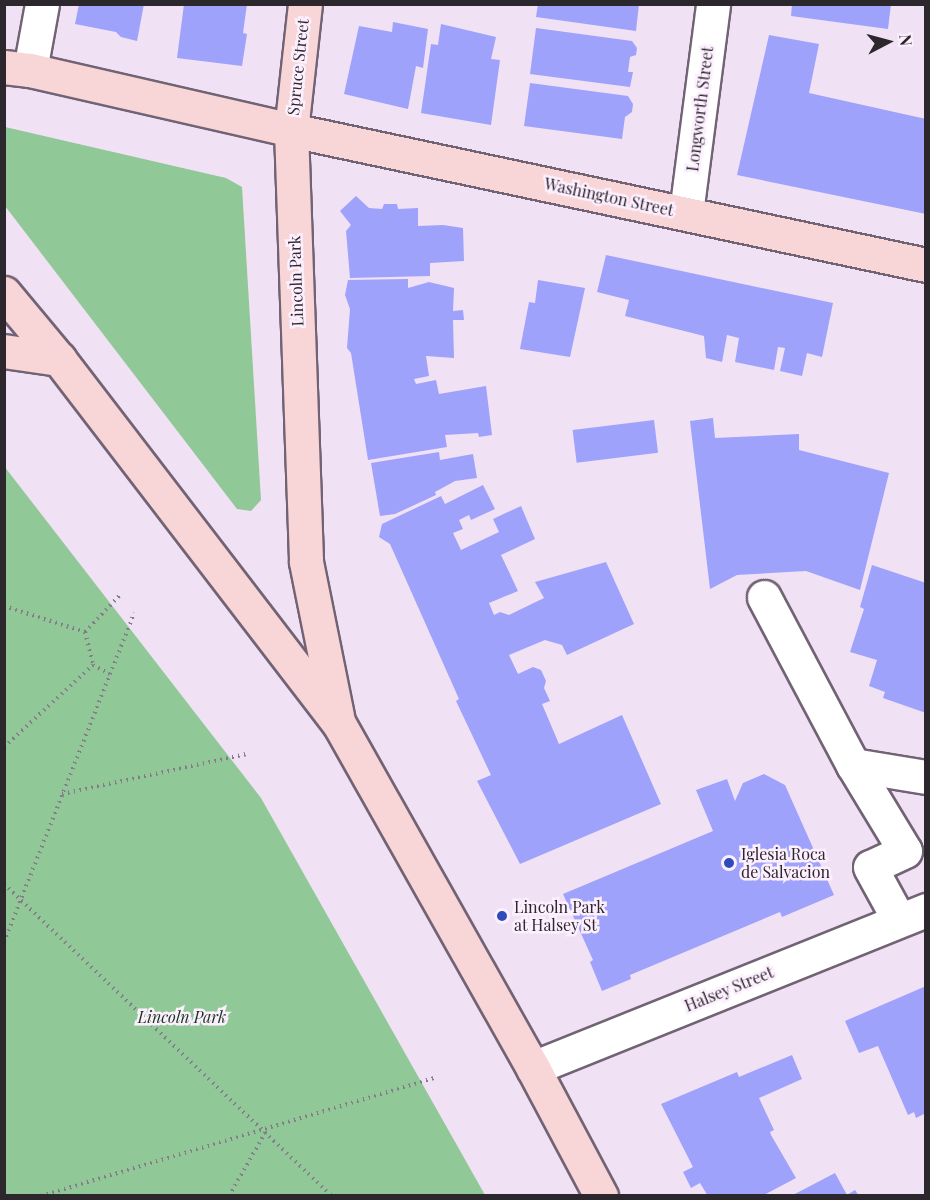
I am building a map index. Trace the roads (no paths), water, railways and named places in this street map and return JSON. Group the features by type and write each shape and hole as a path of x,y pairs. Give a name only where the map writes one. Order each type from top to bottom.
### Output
{"main road":[{"name":"Spruce Street","path":"291,130 304,4"},
{"path":"17,68 291,130"},
{"name":"Washington Street","path":"291,130 926,265"},
{"name":"Lincoln Park","path":"291,130 306,562 338,722"},
{"name":"Lincoln Park","path":"4,293 59,359 338,722 533,1068 601,1196"},
{"path":"4,351 59,359"}],"street":[{"path":"17,68 42,4"},
{"name":"Longworth Street","path":"686,213 713,4"},
{"path":"764,597 853,765 905,851 870,867 912,915"},
{"path":"853,765 926,777"},
{"name":"Halsey Street","path":"533,1068 912,915"}],"place":[{"name":"Iglesia Roca de Salvacion","path":"729,863"},
{"name":"Lincoln Park at Halsey St","path":"502,916"}]}
